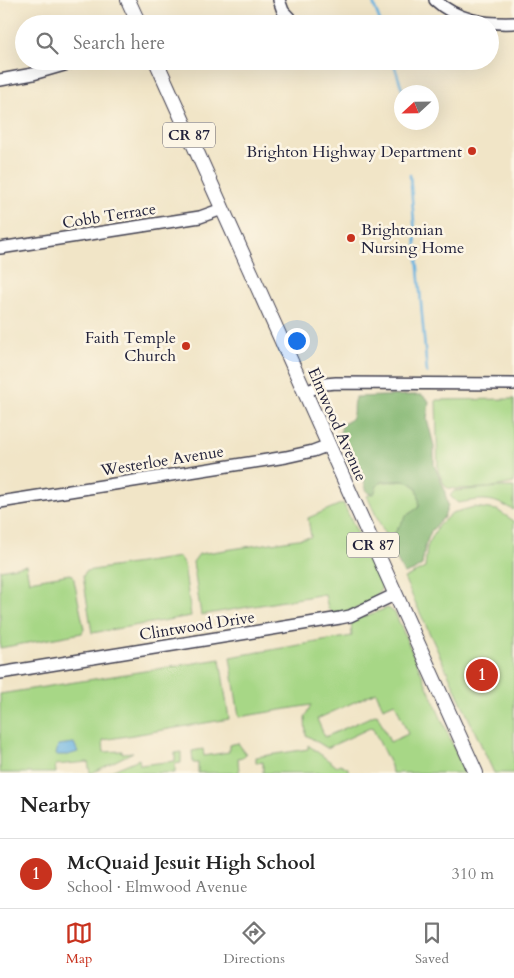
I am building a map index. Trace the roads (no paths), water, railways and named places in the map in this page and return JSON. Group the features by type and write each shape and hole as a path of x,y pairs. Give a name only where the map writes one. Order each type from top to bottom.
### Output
{"main road":[{"path":"128,0 135,15"},
{"name":"Elmwood Avenue","path":"160,70 476,773"}],"street":[{"path":"279,0 287,15"},
{"path":"436,0 458,15"},
{"path":"499,24 514,24"},
{"path":"0,80 47,70"},
{"name":"Cobb Terrace","path":"0,248 200,217 222,209"},
{"path":"305,392 320,386 336,383 514,384"},
{"name":"Westerloe Avenue","path":"0,502 286,457 329,445"},
{"name":"Clintwood Drive","path":"0,673 340,618 350,616 396,594"}],"water":[{"path":"74,743 78,752 68,755 56,755 58,745"}],"waterway":[{"path":"372,0 378,15"},
{"path":"396,70 401,85"},
{"path":"410,175 427,373"}],"place":[{"name":"Brighton Highway Department","path":"472,151"},
{"name":"Brightonian Nursing Home","path":"351,238"},
{"name":"Faith Temple Church","path":"186,346"},
{"name":"McQuaid Jesuit High School","path":"482,675"}]}
